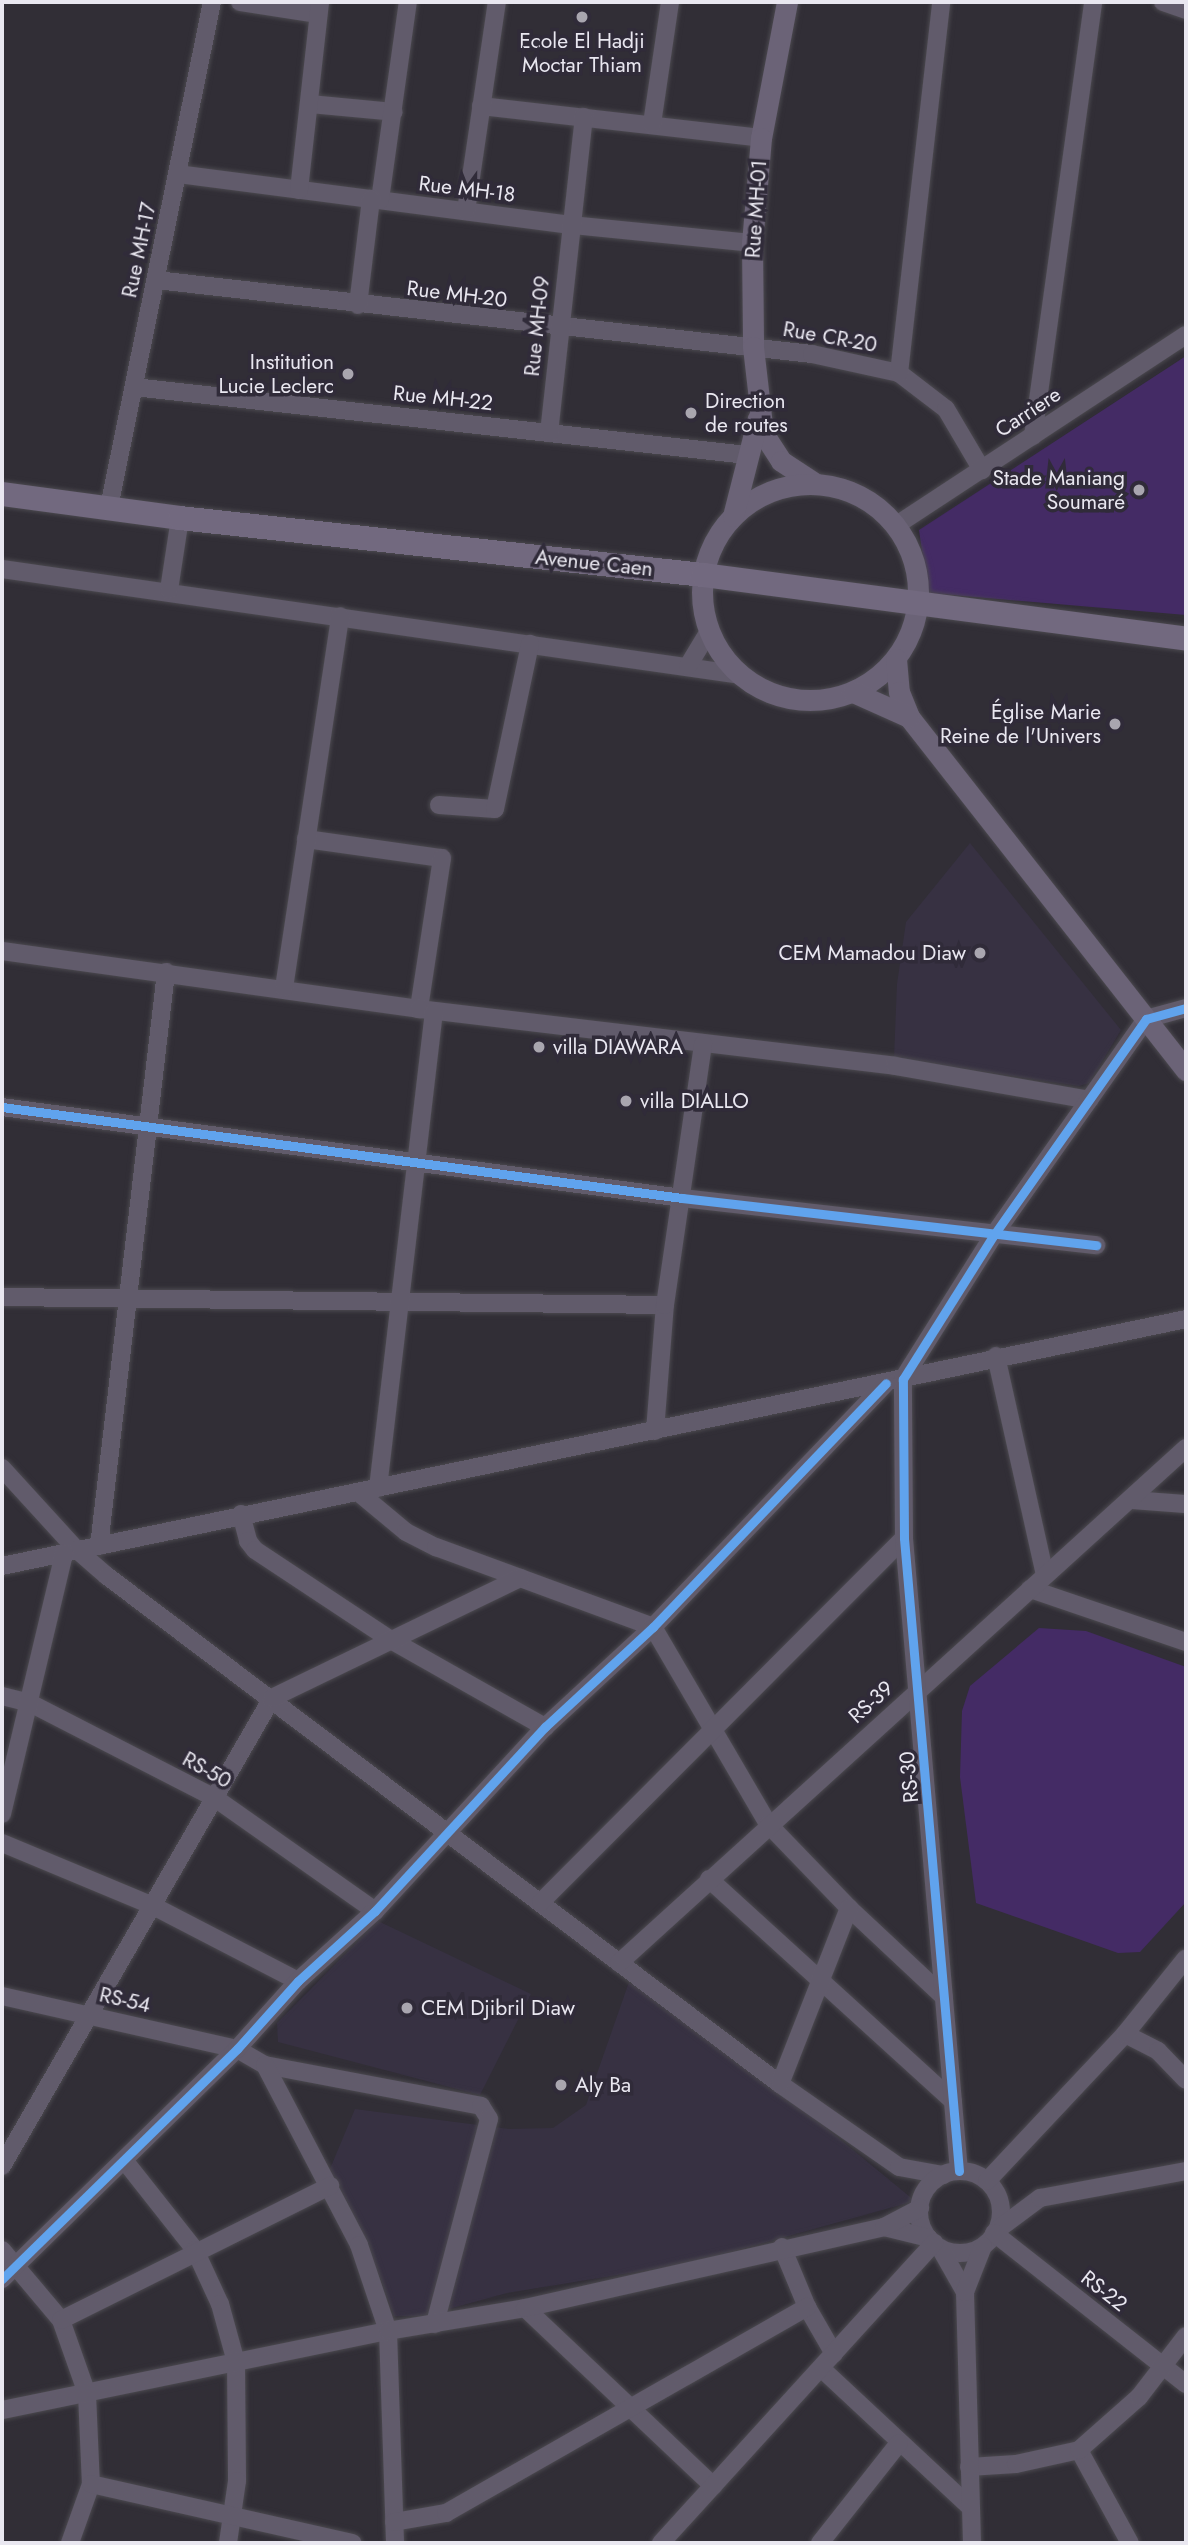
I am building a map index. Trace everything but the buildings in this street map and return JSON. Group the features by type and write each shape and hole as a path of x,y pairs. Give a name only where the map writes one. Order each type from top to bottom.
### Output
{"highway":[{"name":"Avenue Caen","path":"2,494 180,518 703,575 1186,639"}],"main road":[{"name":"Rue MH-01","path":"733,516 758,418 753,347 752,243 761,138 787,2"},
{"name":"Rue MH-01","path":"758,418 781,461 816,485"},
{"path":"816,485 860,497 895,526 914,562 918,603 914,623 896,659 853,692 830,698 783,696 741,675 709,631 703,603 703,575 713,543 733,516 780,488 816,485"},
{"path":"896,659 899,692 909,717 1186,1070"},
{"path":"853,692 909,717"}],"street":[{"name":"Rue MH-17","path":"109,507 212,2"},
{"path":"240,2 318,8 299,190"},
{"path":"358,305 375,200 394,112 408,2"},
{"path":"466,211 497,2"},
{"path":"652,124 670,2"},
{"path":"941,2 899,373 946,409 982,470"},
{"path":"1033,436 1093,2"},
{"path":"1163,2 1186,10"},
{"path":"310,104 394,112"},
{"path":"481,106 761,138"},
{"name":"Rue MH-09","path":"549,433 584,117"},
{"name":"Rue MH-18","path":"178,174 572,225 752,243"},
{"name":"Rue MH-20","path":"156,280 559,329 753,347"},
{"name":"Carriere","path":"895,526 1186,335"},
{"name":"Rue CR-20","path":"753,347 899,373"},
{"name":"Rue MH-22","path":"134,387 747,455"},
{"path":"169,590 180,518"},
{"path":"2,569 169,590 741,675"},
{"path":"284,988 340,616"},
{"path":"688,666 709,631"},
{"path":"439,804 495,809 530,644"},
{"path":"306,839 442,858 414,1162 379,1488"},
{"path":"2,951 284,988 426,1010 895,1066 1090,1100"},
{"path":"99,1546 166,972"},
{"path":"2,2279 237,2049 298,1981 375,1911 545,1727 653,1627 895,1381 1146,1019 1186,1008"},
{"path":"655,1431 665,1305 703,1044"},
{"path":"2,1107 682,1198 993,1236 1096,1245"},
{"path":"2,1297 126,1301 665,1305"},
{"path":"2,1566 241,1514 895,1381 996,1356 1186,1319"},
{"path":"996,1356 1045,1575"},
{"name":"RS-30","path":"895,1381 904,1538 953,2101 951,2173"},
{"name":"RS-39","path":"619,1963 768,1824 1186,1448"},
{"path":"2,1468 71,1551 272,1698 780,2084 899,2166 921,2203 935,2243 965,2292"},
{"path":"358,1492 406,1532 653,1627 768,1824 849,1908 944,1997"},
{"path":"1131,1500 1186,1504"},
{"path":"241,1514 248,1541 255,1550 391,1640 545,1727"},
{"path":"541,1902 904,1538"},
{"path":"2,1814 71,1551"},
{"path":"2,2166 272,1698 520,1578"},
{"path":"1030,1589 1186,1642"},
{"name":"RS-50","path":"2,1696 30,1703 215,1798 375,1911"},
{"path":"2,1843 153,1906 298,1981"},
{"path":"709,1879 953,2101"},
{"path":"780,2084 849,1908"},
{"path":"988,2183 1125,2034 1186,1958"},
{"name":"RS-54","path":"2,1996 237,2049 265,2065"},
{"path":"1125,2034 1158,2051 1186,2078"},
{"path":"265,2065 359,2245 388,2331 395,2543"},
{"path":"265,2065 481,2106 488,2113 435,2324"},
{"path":"124,2160 195,2250 220,2304 236,2362 235,2517 229,2543"},
{"path":"899,2166 951,2173 988,2183 1012,2194 1040,2198 1186,2171"},
{"path":"2,2410 388,2331 525,2308 782,2247 884,2227 921,2203 951,2173"},
{"path":"971,2543 965,2292 991,2237 1001,2206 988,2183"},
{"path":"61,2320 195,2250 330,2186"},
{"path":"884,2227 962,2253 991,2237 1040,2198"},
{"name":"RS-22","path":"991,2237 1186,2384"},
{"path":"661,2543 935,2243"},
{"path":"782,2247 807,2307 834,2354"},
{"path":"2,2249 61,2320 87,2394 91,2484 70,2543"},
{"path":"394,2522 446,2513 807,2307"},
{"path":"525,2308 713,2486"},
{"path":"969,2467 1016,2464 1080,2449 1139,2397 1186,2336"},
{"path":"822,2369 970,2507"},
{"path":"820,2543 899,2443"},
{"path":"1080,2449 1129,2543"},
{"path":"91,2484 352,2543"}],"shaded area":[{"path":"1186,356 1186,615 928,593 919,530"},
{"name":"CEM Mamadou Diaw","path":"970,843 1121,1030 1089,1083 1079,1086 894,1058 897,984 906,922"},
{"path":"1039,1628 1086,1631 1186,1667 1186,1902 1140,1952 1118,1953 976,1903 960,1777 962,1711 970,1686"},
{"name":"CEM Djibril Diaw","path":"378,1921 531,1994 480,2095 278,2042 277,2023"},
{"path":"629,1982 768,2080 915,2201 691,2263 507,2293 423,2316 394,2316 380,2277 327,2176 355,2109 509,2129 553,2128 586,2105"}],"cycle path":[{"path":"959,2171 904,1538 903,1379 993,1236 1146,1019 1186,1008"},
{"path":"2,1107 682,1198 1096,1245"},
{"path":"2,2279 237,2049 298,1981 375,1911 545,1727 653,1627 886,1383"}],"place":[{"name":"Ecole El Hadji Moctar Thiam","path":"582,17"},
{"name":"Institution Lucie Leclerc","path":"348,374"},
{"name":"Direction de routes","path":"691,413"},
{"name":"Stade Maniang Soumaré","path":"1139,490"},
{"name":"Église Marie Reine de l'Univers","path":"1115,724"},
{"name":"CEM Mamadou Diaw","path":"980,953"},
{"name":"villa DIAWARA","path":"539,1047"},
{"name":"villa DIALLO","path":"626,1101"},
{"name":"CEM Djibril Diaw","path":"407,2008"},
{"name":"Aly Ba","path":"561,2085"}]}
